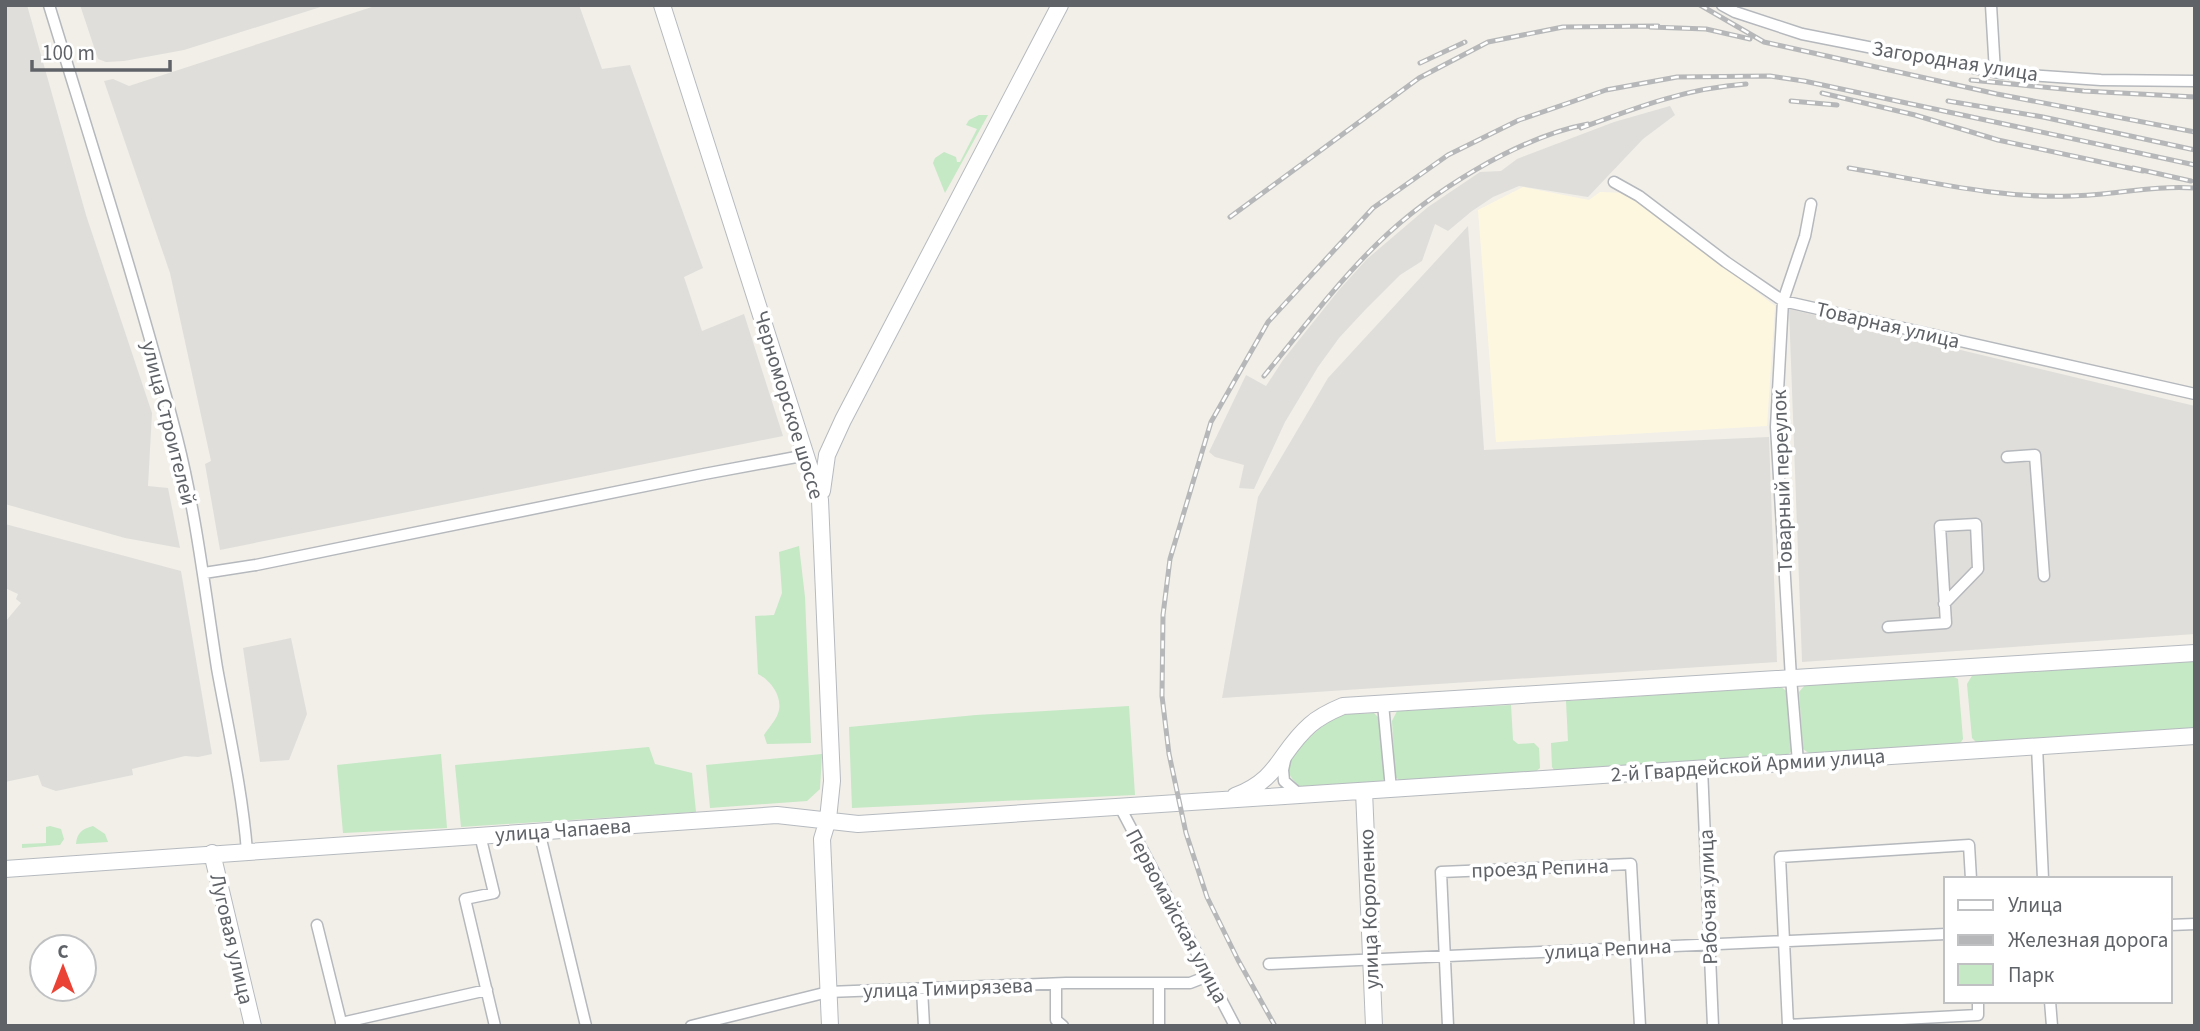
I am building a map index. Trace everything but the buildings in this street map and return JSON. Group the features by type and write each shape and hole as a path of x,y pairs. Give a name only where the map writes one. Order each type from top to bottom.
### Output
{"main road":[{"name":"Черноморское шоссе","path":"662,5 820,500 832,780 828,819 822,839 830,1026"},
{"path":"820,500 827,455 843,420 1060,5"},
{"path":"807,455 843,420"},
{"path":"1223,801 1253,789 1269,777 1307,727 1325,713 1343,706 2195,653"},
{"name":"2-й Гвардейской Армии улица","path":"1223,801 2195,736"},
{"path":"832,780 836,802 847,816 900,821"},
{"name":"улица Короленко","path":"1364,791 1374,1026"},
{"name":"улица Чапаева","path":"5,869 778,815 858,824 1223,801"},
{"name":"Луговая улица","path":"212,853 253,1026"}],"street":[{"name":"улица Строителей","path":"49,5 92,138 177,440 204,573 217,665 244,816 247,851"},
{"name":"Загородная улица","path":"1722,5 1735,12 1805,34 1995,72 2101,80 2195,81"},
{"path":"1991,5 1995,72"},
{"name":"Товарная улица","path":"1614,182 1639,196 1783,301 2195,394"},
{"name":"Товарный переулок","path":"1798,762 1776,426 1783,301 1805,236 1811,204"},
{"path":"204,573 256,565 807,455"},
{"path":"2007,457 2035,455 2044,576"},
{"path":"1888,627 1946,623 1944,604 1940,526 1976,524 1978,569 1944,604"},
{"path":"1383,704 1391,789"},
{"path":"2037,746 2043,877"},
{"path":"1287,753 1283,769 1284,781 1300,795"},
{"name":"Рабочая улица","path":"1702,768 1713,1026"},
{"name":"Первомайская улица","path":"1120,807 1235,1026"},
{"path":"539,831 586,1026"},
{"path":"480,835 494,893 465,900 495,1026"},
{"path":"1971,877 1969,845 1780,857 1788,1025 1978,1015 1978,1003"},
{"name":"проезд Репина","path":"1448,1026 1441,872 1631,864 1640,1026"},
{"path":"2172,925 2195,924"},
{"path":"317,925 341,1024 487,990"},
{"name":"улица Репина","path":"1269,964 1944,934"},
{"name":"улица Тимирязева","path":"691,1026 828,992 1056,984 1190,983 1208,976"},
{"path":"1159,983 1159,1026"},
{"path":"1056,984 1056,1020 1063,1026"},
{"path":"922,989 923,1026"},
{"path":"2050,1003 2052,1026"}],"shaded area":[{"path":"5,5 27,5 86,215 152,413 148,486 168,488 180,548 125,538 5,504"},
{"path":"80,5 327,5 184,50 106,62 98,59"},
{"path":"378,5 579,5 602,69 630,65 703,268 684,277 702,331 744,314 783,436 220,550 205,464 211,461 170,273 104,81 113,79 129,86"},
{"path":"1670,106 1675,115 1643,139 1588,197 1519,186 1493,197 1448,231 1435,224 1422,261 1400,275 1365,310 1339,338 1318,367 1285,422 1254,489 1239,488 1244,465 1215,457 1209,452 1246,375 1266,386 1283,360 1367,259 1428,207 1480,172 1501,171 1517,159 1614,122"},
{"path":"1523,187 1589,200 1600,192 1628,193 1775,306 1767,426 1496,442 1478,210"},
{"path":"1468,226 1484,450 1769,437 1777,662 1222,698 1258,497 1328,378"},
{"path":"1789,309 2195,406 2195,634 1802,662"},
{"path":"5,524 181,571 212,754 185,756 132,769 133,775 56,791 42,786 38,775 5,782 5,622 21,603 16,599 18,594 5,588"},
{"path":"291,638 307,714 289,760 260,762 243,648"}],"green space":[{"path":"979,115 988,115 945,193 933,163 935,158 944,152 956,157 957,162 960,162 977,129 966,125 969,120"},
{"path":"799,546 805,597 811,743 767,744 764,735 777,716 779,704 772,686 758,674 755,616 774,615 782,593 779,552"},
{"path":"2195,660 2195,729 1977,743 1972,738 1967,684 1973,674"},
{"path":"1950,675 1958,679 1963,739 1959,745 1810,754 1803,749 1799,692 1805,685"},
{"path":"1781,687 1789,693 1792,751 1786,756 1556,773 1552,767 1551,743 1568,741 1566,701"},
{"path":"1511,705 1513,740 1518,744 1534,743 1539,748 1540,768 1534,773 1402,782 1395,777 1392,721 1397,711"},
{"path":"1129,706 1135,795 852,808 849,727 976,715"},
{"path":"1374,713 1383,722 1386,777 1379,784 1303,789 1289,774 1290,761 1319,729 1342,715"},
{"path":"649,747 655,764 692,773 696,812 461,827 455,765"},
{"path":"441,754 447,828 343,833 337,765"},
{"path":"822,754 820,789 807,801 710,808 706,765"},
{"path":"93,826 105,834 108,842 76,844 81,832"},
{"path":"46,827 61,829 64,839 60,845 22,848 22,844 46,843"}],"railway":[{"path":"1700,5 1764,42 1997,94 2195,132"},
{"path":"1230,217 1419,78 1488,42 1563,27 1658,26"},
{"path":"1650,27 1706,29 1750,39"},
{"path":"1420,63 1465,42"},
{"path":"1275,1026 1207,897 1186,833 1169,754 1162,696 1163,615 1170,559 1211,422 1268,322 1373,208 1448,155 1519,120 1606,90 1677,77 1770,76 1804,81 2195,165"},
{"path":"1971,80 2084,91 2195,97"},
{"path":"1581,128 1682,94 1746,84"},
{"path":"1822,93 1915,115 1998,140 2143,171"},
{"path":"1791,101 1837,105"},
{"path":"1948,101 2043,117 2195,150"},
{"path":"1264,376 1348,275 1378,243 1422,205 1504,154 1533,141 1588,124"},
{"path":"1849,168 2016,195 2072,196 2195,188"},
{"path":"2133,168 2191,181"}]}
